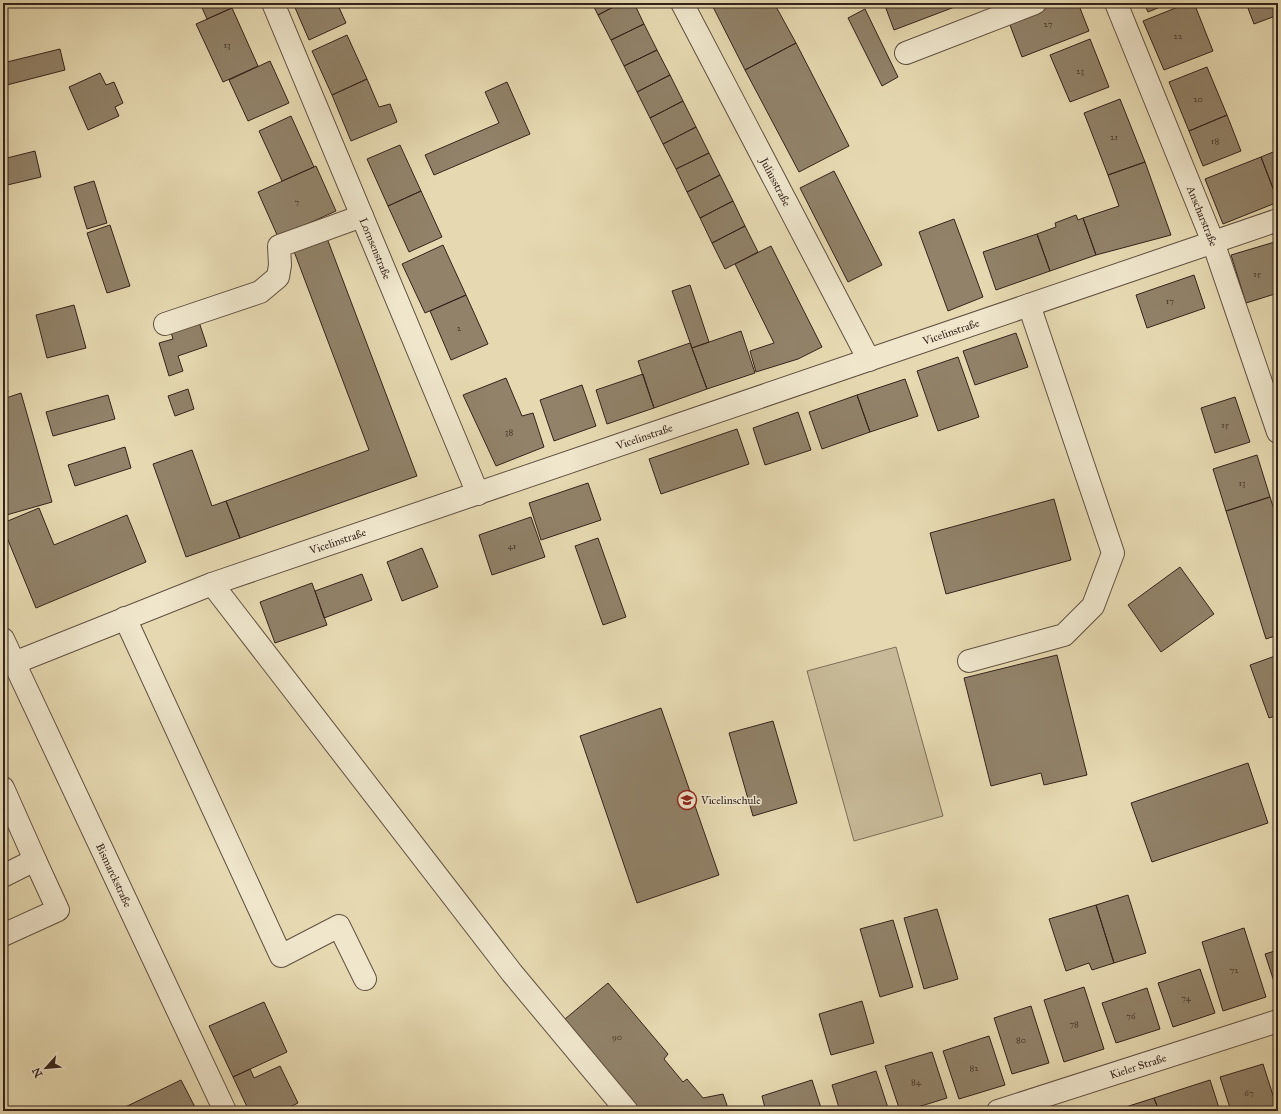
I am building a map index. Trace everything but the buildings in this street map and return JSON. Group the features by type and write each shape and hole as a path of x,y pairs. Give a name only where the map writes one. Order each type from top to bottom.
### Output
{"street":[{"name":"Lornsenstraße","path":"273,3 478,494"},
{"name":"Juliusstraße","path":"682,3 869,360"},
{"path":"906,53 1034,3"},
{"name":"Anscharstraße","path":"1116,3 1213,242 1278,432"},
{"path":"165,324 260,292 278,277 280,265 278,246 362,216"},
{"name":"Vicelinstraße","path":"14,663 212,584 1278,220"},
{"path":"969,661 1064,635 1093,606 1113,553 1029,305"},
{"path":"212,584 512,973 627,1111"},
{"path":"125,618 281,956 339,926 365,979"},
{"name":"Bismarckstraße","path":"3,639 224,1111"},
{"path":"3,788 58,910 3,935"},
{"path":"3,876 35,860"},
{"name":"Kieler Straße","path":"998,1111 1278,1021"}],"shaded area":[{"path":"896,647 943,816 854,841 807,671"}],"place":[{"name":"Vicelinschule","path":"687,800"}]}
